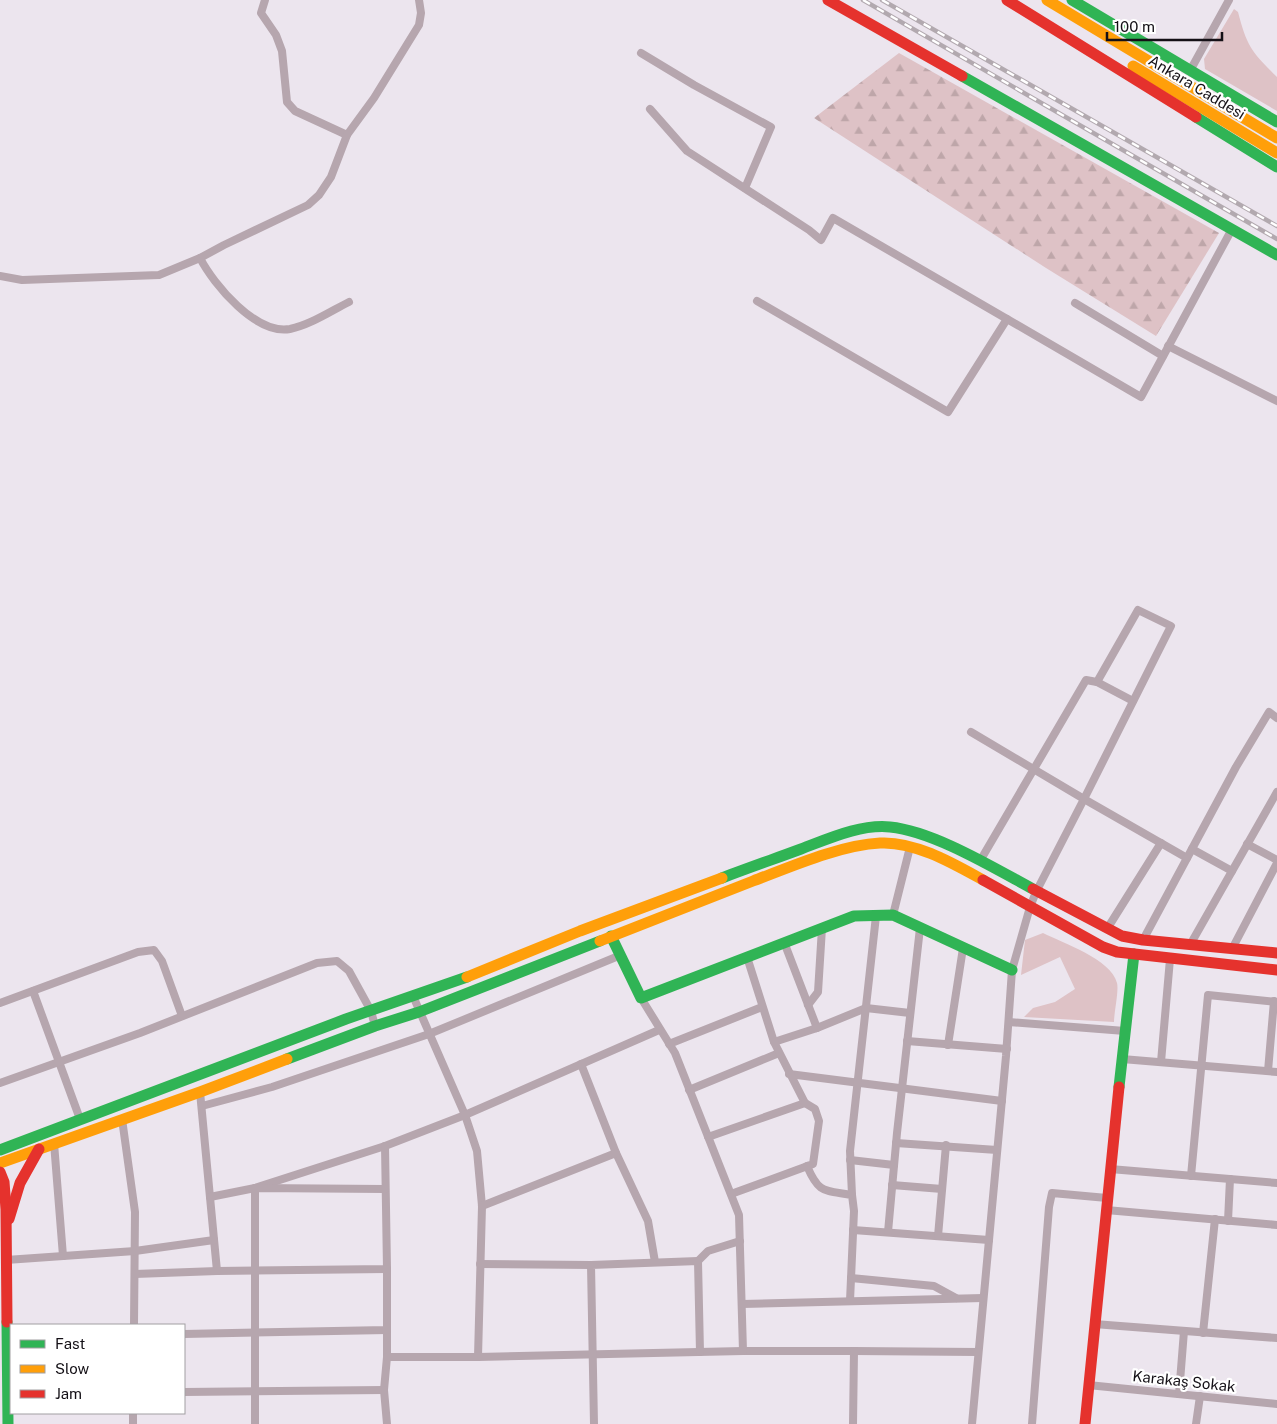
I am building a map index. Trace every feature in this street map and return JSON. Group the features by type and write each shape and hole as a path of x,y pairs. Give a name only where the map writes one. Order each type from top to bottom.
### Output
{"main road":[{"path":"828,0 1277,255"},
{"path":"1007,0 1277,167"},
{"name":"Ankara Caddesi","path":"1025,0 1277,154"},
{"name":"Ankara Caddesi","path":"1047,0 1277,138"},
{"path":"1072,0 1277,122"},
{"path":"0,1150 346,1019 469,976 580,931 858,830 888,827 926,836 980,861 1122,936 1190,945 1276,951"},
{"path":"0,1163 419,1012 787,868 846,850 881,843 910,847 943,858 1102,947 1117,952 1277,970"},
{"path":"612,936 641,998 854,916 892,915 1012,970"},
{"path":"1084,1424 1134,954"},
{"path":"6,1228 20,1183 39,1149"},
{"path":"0,1172 4,1182 6,1228 10,1397 8,1424"}],"street":[{"path":"265,0 261,13 276,35 282,50 287,102 295,112 348,135"},
{"path":"0,276 22,280 159,275 200,258 308,205 319,195 331,177 348,135 420,25 420,0"},
{"path":"1190,69 1229,0"},
{"path":"641,53 694,85 771,127 745,188"},
{"path":"650,109 687,151 809,230 821,240 832,218 1141,397 1232,230"},
{"path":"200,258 209,275 236,304 254,320 275,329 289,329 309,322 349,302"},
{"path":"757,301 948,412 1007,319"},
{"path":"1075,303 1163,356"},
{"path":"1168,346 1277,401"},
{"path":"972,1424 1007,1050 1012,970 1036,892 1171,626 1138,610 1097,682"},
{"path":"980,861 1086,680 1097,682 1133,701"},
{"path":"1143,940 1236,768 1269,712 1277,718"},
{"path":"972,732 1187,858"},
{"path":"1190,945 1277,792"},
{"path":"1107,929 1161,843"},
{"path":"1232,949 1277,861 1247,844"},
{"path":"892,915 910,847"},
{"path":"1192,850 1232,871"},
{"path":"850,1301 854,1211 850,1160 876,916"},
{"path":"808,1005 818,992 822,928"},
{"path":"888,1232 920,928"},
{"path":"784,942 818,1028"},
{"path":"948,1045 963,948"},
{"path":"0,1003 138,952 154,950 162,961 182,1016"},
{"path":"202,1106 272,1087 429,1034 620,955"},
{"path":"731,1194 813,1164 819,1121 815,1108 805,1103 774,1042 747,957"},
{"path":"1161,1062 1170,959"},
{"path":"0,1083 182,1016 317,963 337,961 349,971 372,1011 376,1026"},
{"path":"33,991 80,1119"},
{"path":"1191,1176 1208,995 1275,1001 1268,1071"},
{"path":"413,996 465,1115 477,1151 482,1206 478,1357"},
{"path":"641,998 659,1030 675,1053 739,1215 743,1351"},
{"path":"669,1044 762,1007"},
{"path":"774,1042 818,1028 866,1008 910,1013"},
{"path":"1009,1022 1125,1031"},
{"path":"210,1197 255,1188 385,1146 465,1115 659,1030"},
{"path":"907,1041 1007,1050"},
{"path":"689,1090 779,1053"},
{"path":"1122,1059 1277,1072"},
{"path":"581,1064 616,1153 648,1221 655,1262"},
{"path":"789,1074 1002,1101"},
{"path":"200,1092 217,1271"},
{"path":"708,1137 805,1103"},
{"path":"122,1119 135,1212 134,1324"},
{"path":"54,1143 63,1256"},
{"path":"896,1143 997,1150"},
{"path":"938,1236 946,1145"},
{"path":"385,1146 387,1357 384,1390 387,1424"},
{"path":"482,1206 616,1153"},
{"path":"850,1160 894,1165"},
{"path":"807,1166 816,1184 825,1190 852,1195"},
{"path":"1110,1169 1277,1183"},
{"path":"1228,1221 1230,1179"},
{"path":"892,1185 942,1189"},
{"path":"255,1188 385,1189"},
{"path":"255,1188 255,1424"},
{"path":"1032,1424 1048,1216 1052,1193 1106,1204 1228,1221 1277,1225"},
{"path":"1203,1333 1215,1219"},
{"path":"853,1230 989,1240"},
{"path":"6,1260 135,1251 214,1240"},
{"path":"480,1264 591,1264 698,1261 708,1251 740,1241"},
{"path":"698,1261 700,1352"},
{"path":"591,1264 594,1424"},
{"path":"135,1274 387,1269"},
{"path":"851,1278 934,1286 958,1299"},
{"path":"742,1304 983,1298"},
{"path":"1094,1324 1277,1338"},
{"path":"185,1334 387,1330"},
{"path":"1179,1394 1184,1331"},
{"path":"387,1357 478,1357 743,1351 978,1352"},
{"path":"853,1424 854,1351"},
{"name":"Karakaş Sokak","path":"1088,1385 1277,1404"},
{"path":"185,1392 384,1390"},
{"path":"1196,1424 1200,1396"}],"green space":[{"path":"1234,9 1238,12 1244,33 1252,48 1277,77 1277,111 1205,69 1204,59"},
{"path":"899,53 1219,233 1156,336 1046,268 814,118"},
{"path":"1043,933 1096,959 1113,974 1117,983 1114,1022 1024,1017 1033,1008 1055,1002 1075,989 1060,957 1021,975 1025,940"}],"railway":[{"path":"863,0 1277,239"},
{"path":"882,0 1277,226"}],"traffic: fast":[{"path":"1072,0 1277,122"},
{"path":"962,76 1277,255"},
{"path":"1196,117 1277,167"},
{"path":"722,878 844,833 867,828 890,827 925,835 944,843 1033,889"},
{"path":"611,936 641,998 854,916 893,915 1012,970"},
{"path":"287,1059 375,1026 419,1012 600,941"},
{"path":"1119,1087 1134,954"},
{"path":"0,1150 346,1019 467,977"},
{"path":"7,1322 8,1424"}],"traffic: slow":[{"path":"1047,0 1277,138"},
{"path":"1133,66 1277,153"},
{"path":"600,941 799,863 832,852 865,845 893,843 907,846 934,855 983,880"},
{"path":"467,977 580,931 722,878"},
{"path":"0,1163 287,1059"}],"traffic: jam":[{"path":"828,0 962,76"},
{"path":"1007,0 1196,117"},
{"path":"983,880 1103,947 1117,952 1277,970"},
{"path":"1033,889 1122,936 1143,940 1277,953"},
{"path":"1085,1424 1119,1087"},
{"path":"9,1219 20,1183 39,1149"},
{"path":"0,1172 4,1182 6,1209 7,1322"}]}
